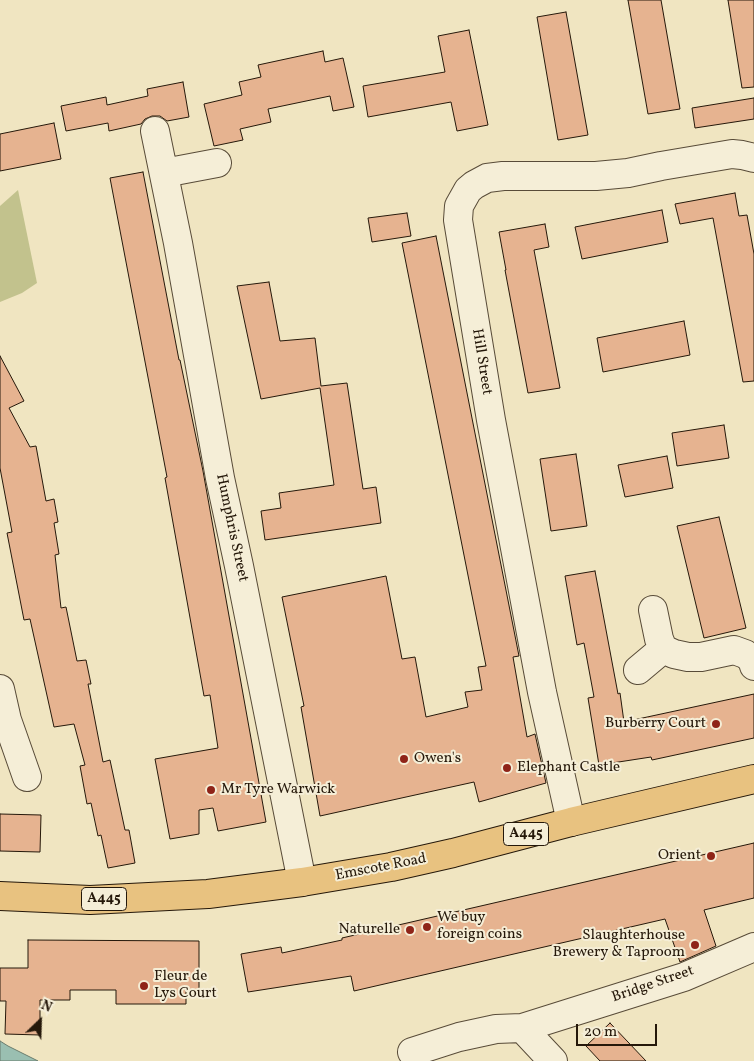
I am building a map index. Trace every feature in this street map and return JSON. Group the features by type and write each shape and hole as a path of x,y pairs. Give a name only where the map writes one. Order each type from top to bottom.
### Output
{"main road":[{"name":"Emscote Road","path":"0,896 90,900 237,891 302,882 391,867 454,853 571,822 754,779"}],"street":[{"name":"Humphris Street","path":"155,131 220,478 302,882"},
{"name":"Hill Street","path":"571,822 542,692 491,420 458,220 459,206 468,190 487,178 503,176 596,176 628,173 732,154 754,158"},
{"path":"164,173 217,163"},
{"path":"653,610 659,639 663,648 674,654 688,657 701,657 734,650 752,659 754,666"},
{"path":"638,670 663,648"},
{"path":"0,688 7,720 27,777"},
{"name":"Bridge Street","path":"412,1052 459,1037 496,1029 522,1028 684,977 754,947"},
{"path":"522,1028 553,1061"}],"green space":[{"path":"18,190 37,283 22,293 0,302 0,206"}],"shaded area":[{"path":"0,1041 8,1046 38,1061 0,1061"}],"building":[{"path":"628,0 661,0 680,109 648,114"},
{"path":"728,0 754,0 754,87 742,88"},
{"path":"566,12 588,135 558,140 537,17"},
{"path":"469,30 488,125 457,131 451,102 368,117 363,86 445,72 438,36"},
{"path":"323,51 325,62 343,58 354,107 333,111 330,96 268,109 271,122 240,129 243,140 214,146 204,104 242,95 239,82 261,77 258,65"},
{"path":"183,82 189,117 167,121 160,116 152,116 145,119 141,124 109,131 108,123 66,131 61,106 106,97 107,105 148,96 147,89"},
{"path":"754,98 754,119 695,128 692,108"},
{"path":"54,123 61,159 0,171 0,134"},
{"path":"143,172 179,360 203,471 266,822 218,831 213,808 199,810 199,834 170,839 155,759 218,748 210,695 204,696 165,478 167,477 110,178"},
{"path":"735,193 739,216 747,215 754,254 754,381 743,382 713,218 680,224 675,204"},
{"path":"662,210 668,242 582,259 575,227"},
{"path":"407,213 411,236 372,242 368,218"},
{"path":"545,224 549,247 534,250 560,388 528,393 499,232"},
{"path":"436,236 519,656 513,657 527,737 535,734 546,783 479,802 474,782 320,816 301,707 304,706 282,597 386,576 402,659 415,657 426,717 468,707 465,692 482,690 478,667 486,666 402,243"},
{"path":"269,282 280,341 315,338 321,386 347,383 363,489 376,487 381,523 265,540 261,511 281,508 279,493 334,485 320,388 261,399 237,286"},
{"path":"684,321 690,355 603,372 597,338"},
{"path":"0,356 24,401 9,408 30,447 36,446 46,501 54,499 58,522 54,523 59,554 55,555 61,608 66,607 77,661 86,660 91,684 88,684 103,762 110,760 125,830 129,830 135,863 108,868 101,835 98,836 91,803 87,804 80,766 85,765 74,724 54,727 30,619 24,620 7,533 12,532 0,468"},
{"path":"724,425 729,458 677,466 672,433"},
{"path":"576,454 587,526 551,531 540,459"},
{"path":"667,456 673,488 625,497 618,465"},
{"path":"719,517 746,628 704,638 677,526"},
{"path":"595,571 618,694 620,693 624,722 754,694 754,738 652,760 651,757 599,765 588,698 594,697 584,643 577,645 565,576"},
{"path":"0,814 41,815 40,852 0,851"},
{"path":"754,843 754,898 704,910 716,946 680,962 665,919 354,991 351,976 248,992 241,954 281,947 282,953"},
{"name":"Fleur de Lys Court","path":"28,940 199,941 199,991 186,991 186,1004 116,1004 116,990 70,990 70,1000 40,1000 40,1035 5,1034 6,1001 0,1001 0,968 28,968"},
{"path":"610,1023 646,1061 600,1061 586,1046"}],"place":[{"name":"Burberry Court","path":"716,724"},
{"name":"Owen's","path":"404,759"},
{"name":"Elephant Castle","path":"507,768"},
{"name":"Mr Tyre Warwick","path":"211,790"},
{"name":"Orient","path":"711,856"},
{"name":"We buy foreign coins","path":"427,927"},
{"name":"Naturelle","path":"410,930"},
{"name":"Slaughterhouse Brewery & Taproom","path":"695,945"},
{"name":"Fleur de Lys Court","path":"144,986"}]}
